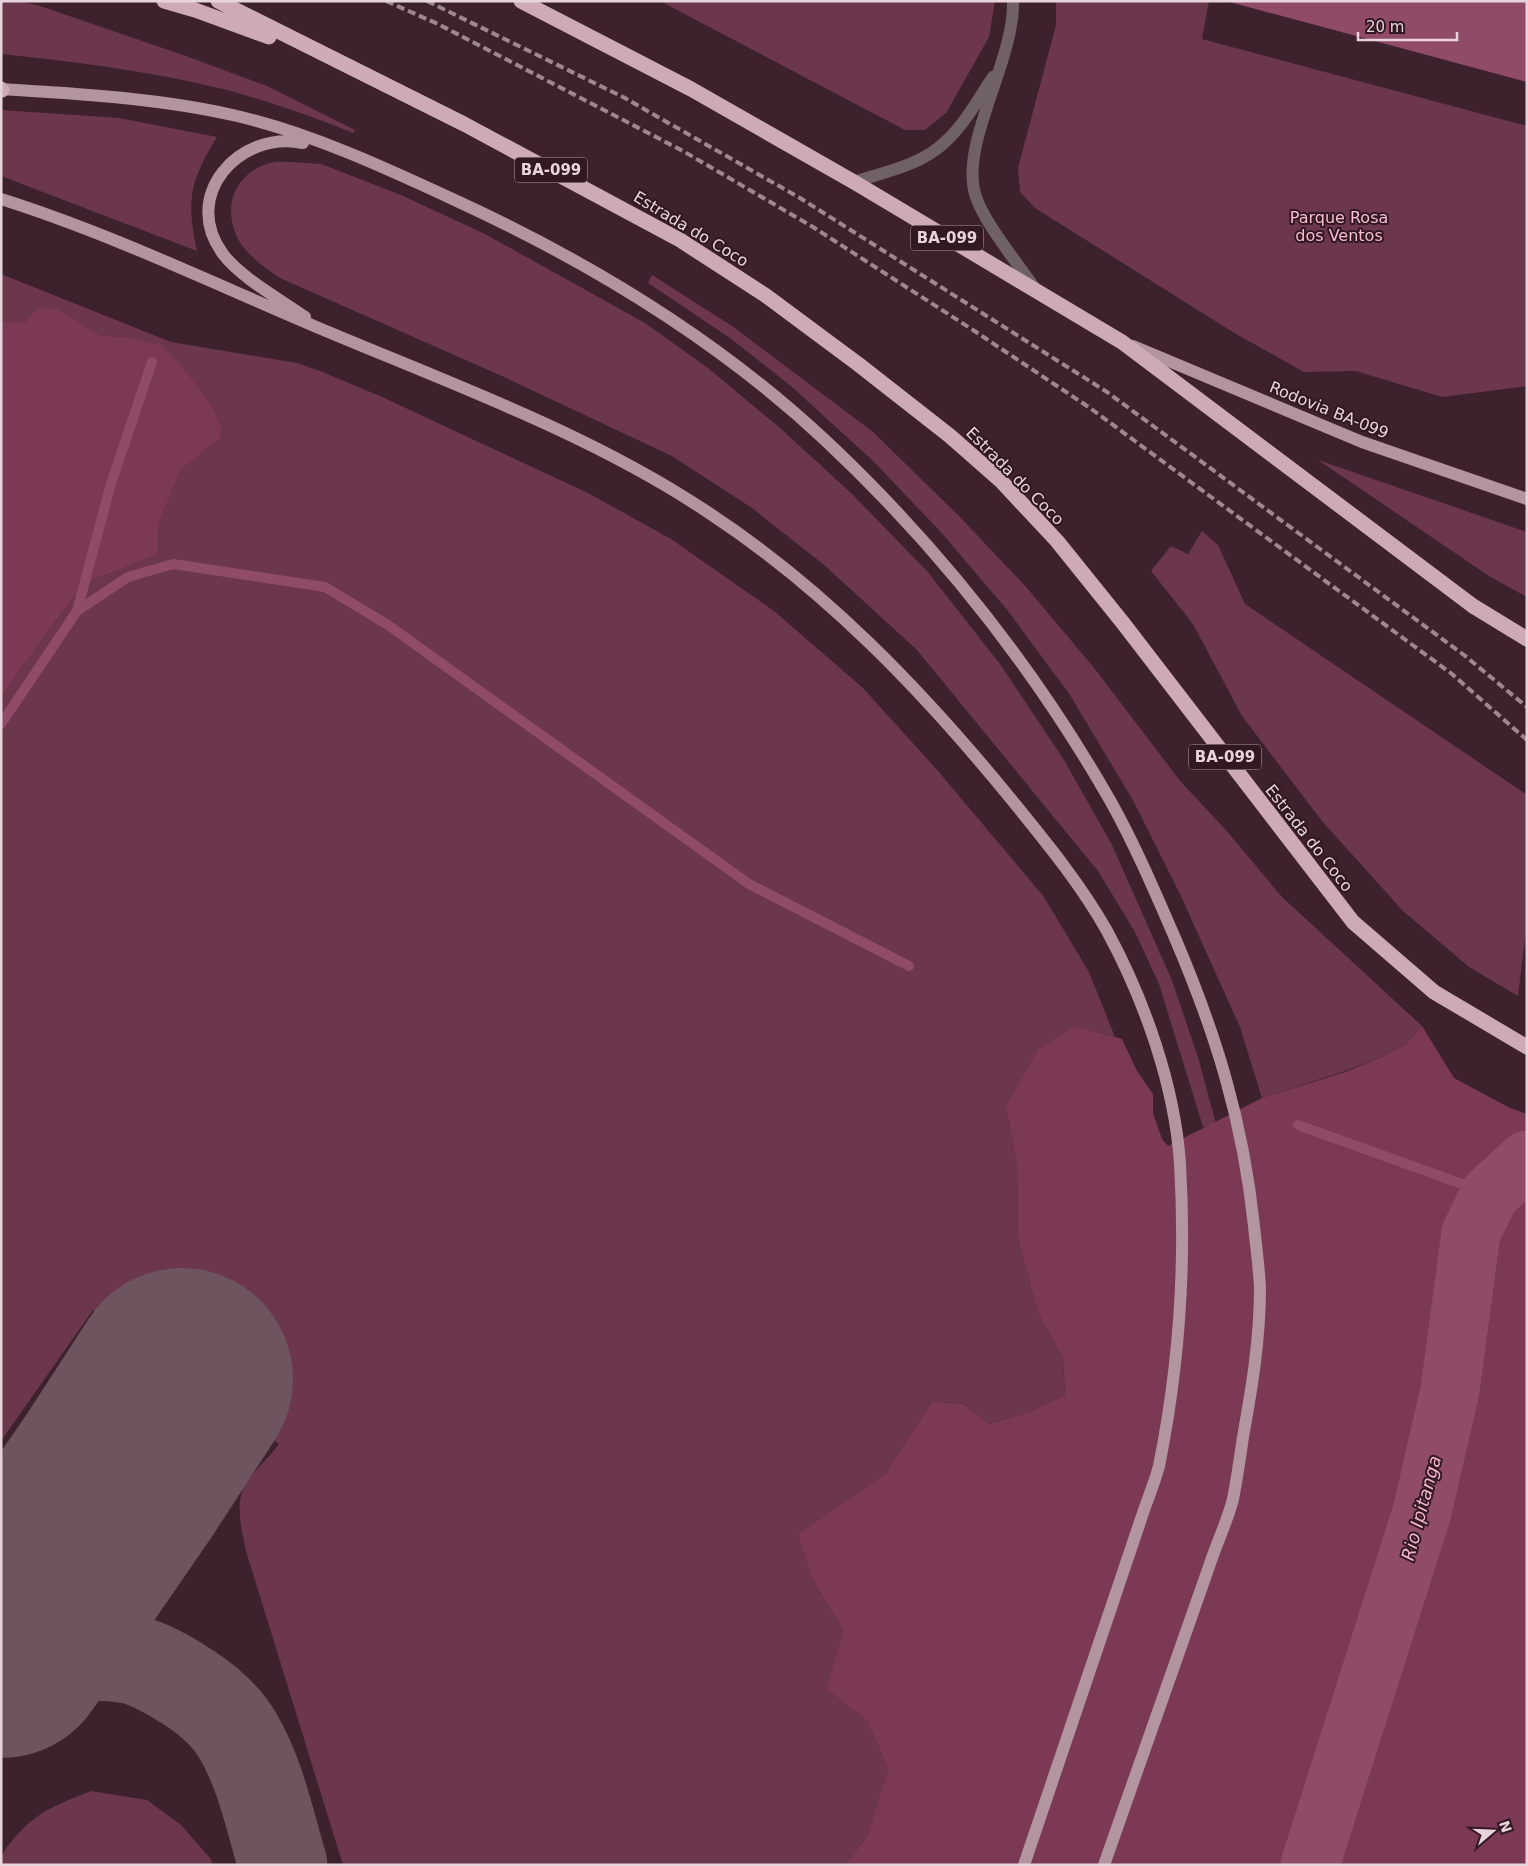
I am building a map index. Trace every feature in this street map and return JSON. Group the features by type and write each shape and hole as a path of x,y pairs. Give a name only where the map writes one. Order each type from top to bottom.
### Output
{"highway":[{"path":"164,1 196,10 330,58"},
{"path":"218,1 330,58"},
{"name":"BA-099","path":"521,1 692,89 854,182 1122,342 1473,606 1527,639"},
{"name":"Estrada do Coco","path":"330,58 464,124 680,240 765,295 950,436 1000,480 1063,549 1123,623 1353,922 1434,992 1527,1047"}],"main road":[{"path":"2,89 105,96 238,116 338,149 431,189 514,227 615,286 694,336 759,384 822,437 886,500 949,572 1015,654 1066,728 1113,807 1156,894 1204,1005 1234,1104 1249,1181 1260,1284 1256,1360 1232,1502 1104,1865"},
{"path":"324,330 235,267 223,254 212,233 209,213 211,194 217,178 229,164 245,152 277,141 292,141 338,149"},
{"path":"1,199 141,253 466,390 614,456 701,507 759,547 840,615 910,682 989,772 1065,866 1107,932 1137,997 1160,1055 1180,1159 1182,1258 1177,1347 1158,1470 1024,1865"},
{"name":"Rodovia BA-099","path":"1122,342 1362,442 1527,499"}],"street":[{"path":"1013,1 1012,30 973,157 973,185 976,198 985,215 1039,294"},
{"path":"854,182 920,159 944,143 959,128 1000,67"}],"green space":[{"path":"1,1 21,1 40,6 186,56 267,86 355,130 353,133 273,104 196,83 113,68 1,54"},
{"path":"660,1 995,1 989,37 946,113 925,130 905,130"},
{"name":"Parque Rosa dos Ventos","path":"1056,1 1209,1 1202,39 1527,126 1527,386 1442,397 1356,371 1304,372 1236,334 1035,208 1020,192 1018,168 1056,25"},
{"path":"1,110 119,118 217,137 201,166 193,191 191,204 197,251 1,176"},
{"path":"273,162 321,164 401,195 485,234 645,323 708,368 780,428 851,493 927,571 1000,664 1064,760 1112,845 1171,978 1198,1057 1216,1124 1203,1127 1159,984 1135,932 1098,871 917,650 823,564 752,508 672,456 504,377 280,278 251,256 238,239 233,227 231,215 234,193 240,183 258,168"},
{"path":"1,274 171,342 297,363 320,371 380,396 588,493 671,539 774,611 863,688 938,771 1044,897 1089,972 1115,1037 1076,1026 1006,1106 1017,1168 1018,1239 1038,1313 1063,1359 1065,1395 1031,1411 990,1424 964,1404 932,1401 885,1474 798,1534 811,1577 843,1630 826,1689 867,1721 888,1769 867,1836 845,1865 343,1865 246,1551 241,1526 240,1499 242,1491 246,1483 279,1444 93,1310 1,1441 1,697 73,597 95,579 158,555 159,522 181,470 221,438 222,427 210,402 187,372 134,338 98,335 60,310 26,322 1,321"},
{"path":"652,275 732,326 873,432 959,516 1027,588 1095,669 1181,782 1225,829 1282,897 1422,1026 1406,1044 1382,1057 1345,1071 1262,1098 1240,1027 1180,894 1134,802 1070,695 1008,611 940,531 873,461 791,386 730,338 648,283"},
{"path":"1318,460 1527,532 1527,597 1489,576"},
{"path":"1202,531 1218,545 1245,604 1527,795 1527,922 1518,996 1469,967 1403,911 1322,821 1242,716 1193,624 1151,571 1171,546 1188,554"},
{"path":"91,1791 147,1800 181,1825 211,1859 212,1865 1,1865 5,1849 29,1823 48,1810"}],"shaded area":[{"path":"1226,1 1527,1 1527,82"},
{"path":"39,307 60,310 99,335 134,338 161,346 187,372 210,402 222,427 221,438 181,470 159,522 158,555 95,579 73,597 1,697 1,321 26,322"},
{"path":"1076,1026 1122,1039 1137,1071 1153,1094 1153,1113 1162,1139 1168,1146 1262,1098 1345,1072 1382,1057 1406,1044 1422,1026 1454,1078 1508,1107 1527,1114 1527,1865 845,1865 867,1836 888,1769 867,1721 826,1689 843,1630 811,1577 798,1534 885,1474 932,1401 964,1404 990,1424 1031,1411 1065,1395 1063,1359 1038,1313 1018,1239 1017,1168 1006,1106 1039,1049"}],"waterway":[{"path":"77,611 110,487 152,362"},
{"path":"1,724 77,611 128,577 173,564 325,587 388,625 749,884 909,966"},
{"path":"1298,1125 1490,1194"},
{"name":"Rio Ipitanga","path":"1310,1865 1422,1512 1450,1390 1471,1233 1490,1194 1527,1160"}],"taxiway":[{"path":"1,1534 36,1568 42,1582 34,1597"},
{"path":"1,1683 16,1675 50,1663 87,1657 105,1657 123,1658 147,1664 191,1689 223,1716 234,1729 246,1751 264,1799 283,1865"}],"runway":[{"path":"1,1647 119,1476 182,1379"}],"railway":[{"path":"386,1 438,24 683,151 813,227 973,330 1090,408 1452,674 1527,740"},
{"path":"427,1 623,97 800,198 1107,392 1464,655 1527,707"}]}
